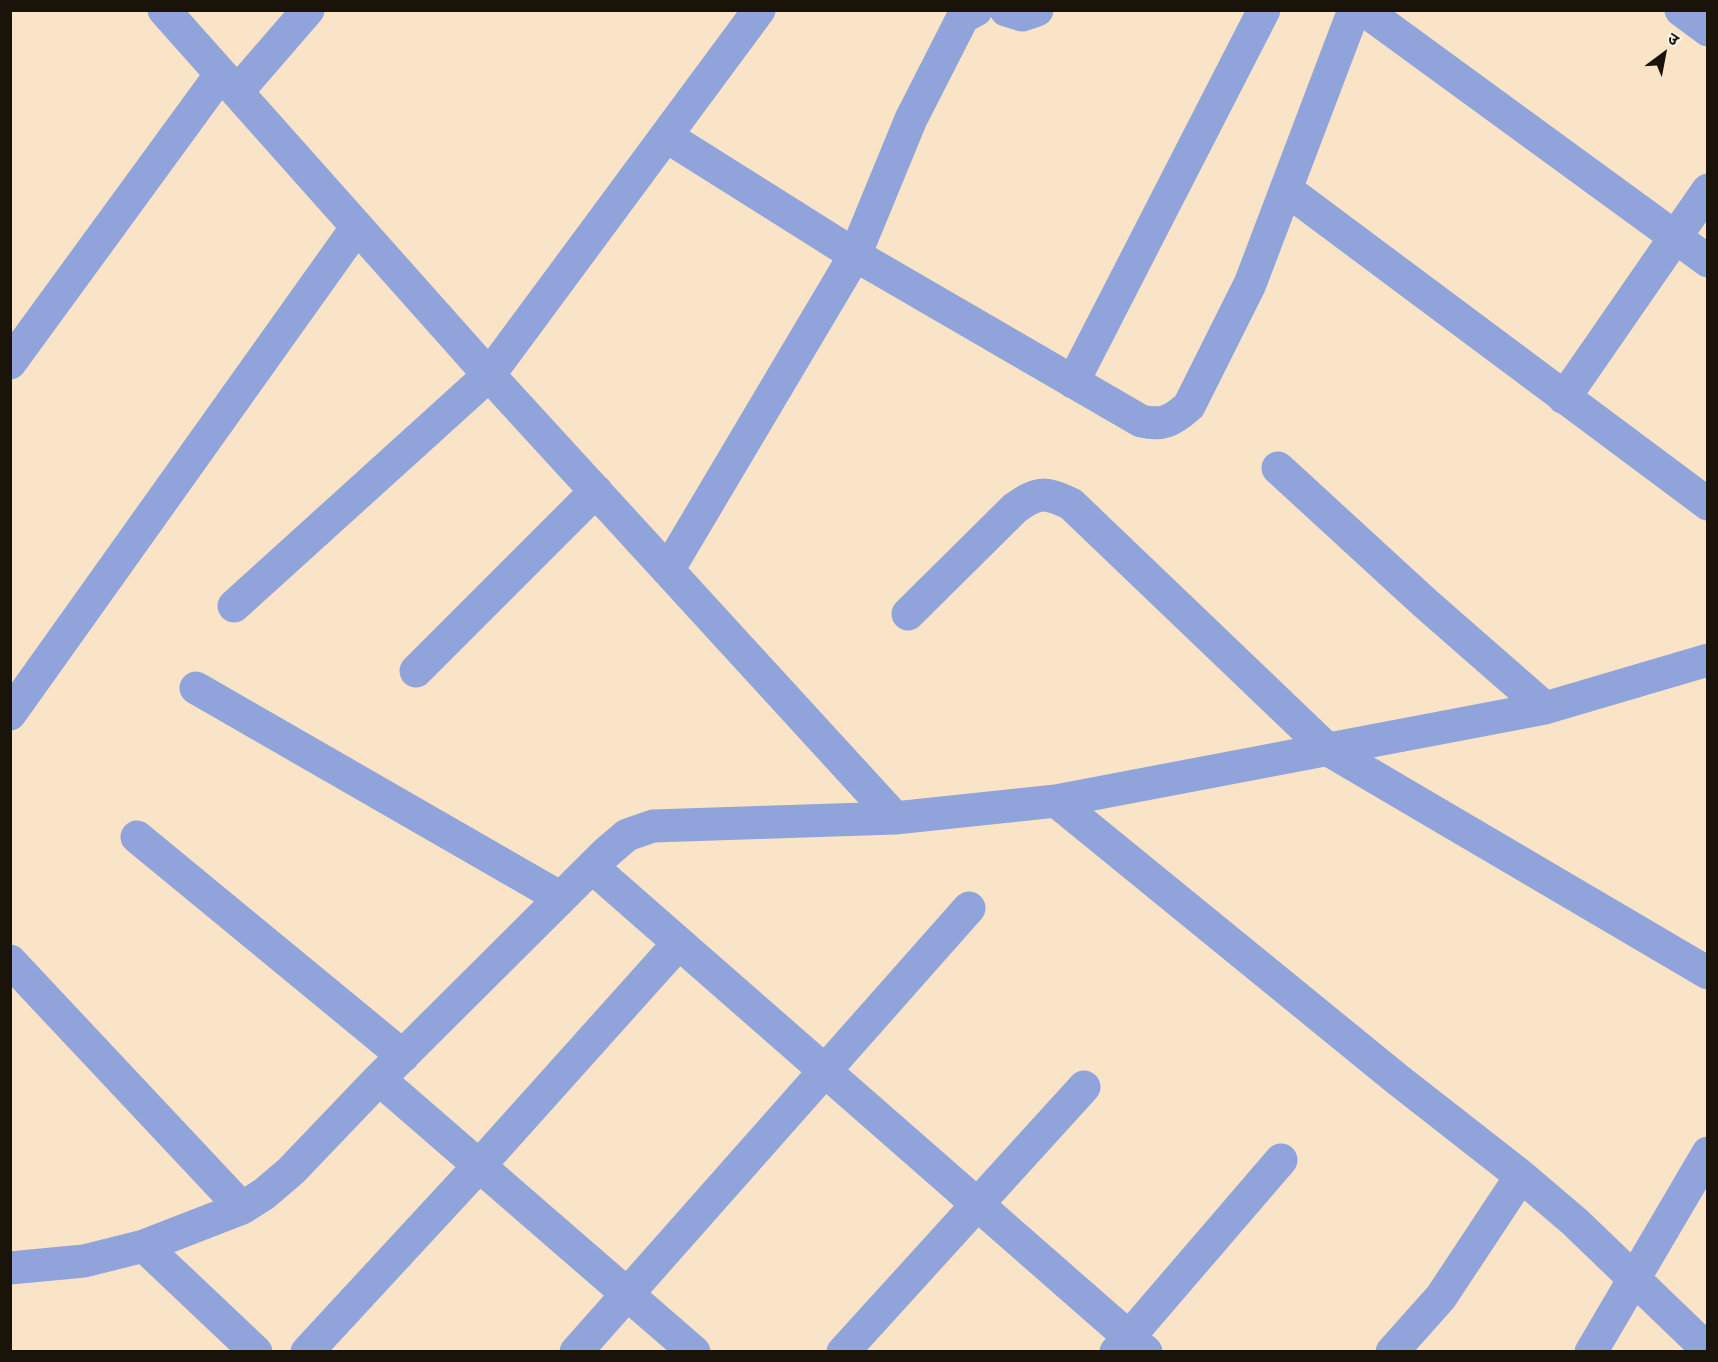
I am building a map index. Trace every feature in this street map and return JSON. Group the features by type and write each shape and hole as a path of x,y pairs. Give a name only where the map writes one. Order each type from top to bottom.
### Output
{"street":[{"path":"164,10 489,375 895,818"},
{"path":"10,363 229,83 308,10"},
{"path":"234,606 489,375 759,10"},
{"path":"668,570 855,255 911,119 963,18 976,10"},
{"path":"1006,10 1022,15 1037,10"},
{"path":"1073,382 1264,10"},
{"path":"666,136 855,255 1141,421 1158,425 1173,420 1189,406 1250,284 1354,10"},
{"path":"1364,10 1707,261"},
{"path":"1681,10 1707,30"},
{"path":"1287,190 1707,504"},
{"path":"1564,398 1707,190"},
{"path":"10,714 357,227"},
{"path":"1278,468 1425,603 1545,708"},
{"path":"416,671 596,491"},
{"path":"908,614 1016,508 1033,495 1050,494 1071,504 1327,749 1707,973"},
{"path":"10,1268 84,1261 144,1246 243,1208 291,1171 379,1079 627,835 653,826 895,818 1056,801 1545,708 1707,660"},
{"path":"195,688 561,898"},
{"path":"1056,801 1396,1079 1521,1176 1575,1222 1707,1350"},
{"path":"137,837 403,1056"},
{"path":"592,867 977,1203 1131,1347 1281,1160"},
{"path":"576,1352 969,908"},
{"path":"307,1352 479,1166 679,943"},
{"path":"10,961 243,1208"},
{"path":"379,1079 694,1352"},
{"path":"843,1352 1084,1087"},
{"path":"1591,1352 1707,1153"},
{"path":"1392,1352 1441,1297 1521,1176"},
{"path":"144,1246 256,1352"}]}
